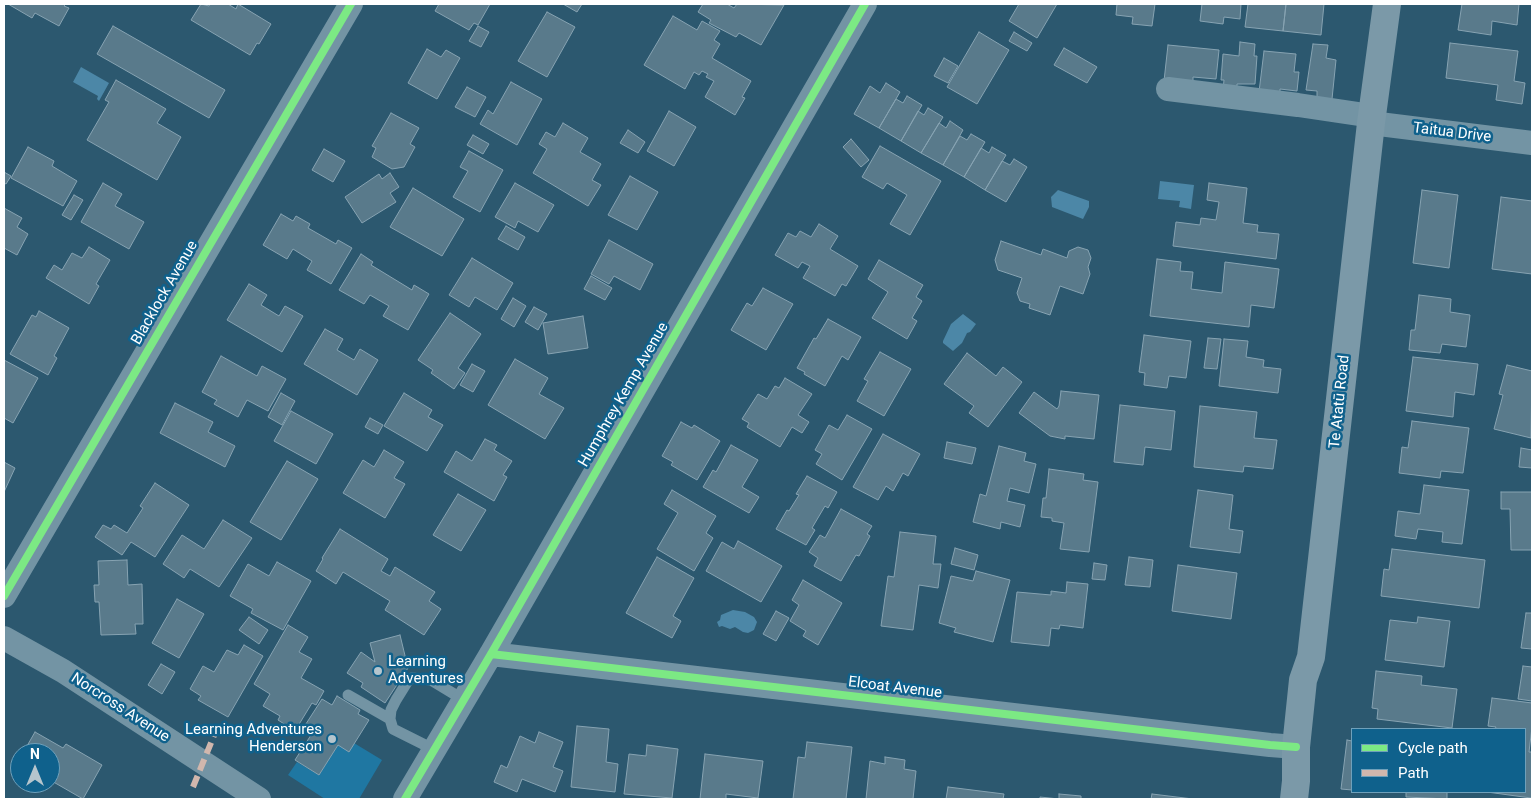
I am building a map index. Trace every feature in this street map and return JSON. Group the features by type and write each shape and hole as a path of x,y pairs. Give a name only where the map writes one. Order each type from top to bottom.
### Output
{"main road":[{"name":"Te Atatū Road","path":"1294,799 1296,747 1303,680 1311,657 1387,4"}],"street":[{"name":"Blacklock Avenue","path":"4,596 351,4"},
{"name":"Humphrey Kemp Avenue","path":"406,799 865,4"},
{"name":"Taitua Drive","path":"1168,89 1298,105 1372,120 1532,143"},
{"name":"Norcross Avenue","path":"4,638 63,671 259,799"},
{"name":"Elcoat Avenue","path":"491,654 1296,747"}],"lane":[{"path":"435,750 393,728 390,719 391,710 396,700 409,679 412,678 431,680 464,700"},
{"path":"348,695 390,719"}],"shaded area":[{"path":"81,67 109,83 99,101 97,99 98,96 73,82"},
{"path":"1160,181 1194,185 1191,209 1179,207 1180,201 1158,199"},
{"path":"1058,190 1089,201 1089,207 1083,219 1052,207 1051,197"},
{"path":"963,314 976,324 967,333 962,343 953,351 943,341 951,324"},
{"path":"733,610 745,612 754,617 757,622 754,630 748,633 735,627 730,629 722,626 719,627 717,622 720,620 721,615"},
{"path":"354,743 382,760 359,799 325,799 288,775 297,762 319,775 338,745"}],"building":[{"path":"8,4 66,4 64,6 69,8 59,26 35,13 32,18"},
{"path":"201,4 209,6 210,4 228,4 236,9 238,4 271,24 250,55 191,20"},
{"path":"439,4 490,4 478,25 474,23 469,30 435,11"},
{"path":"563,4 582,4 577,12"},
{"path":"703,4 727,4 734,8 737,4 784,5 761,45 739,33 736,37 709,23 711,20 698,12"},
{"path":"1019,4 1057,4 1037,38 1009,21"},
{"path":"1117,4 1155,4 1152,26 1132,24 1133,17 1116,15"},
{"path":"1202,4 1241,4 1240,19 1224,17 1223,24 1200,21"},
{"path":"1248,4 1286,4 1283,31 1245,27"},
{"path":"1286,4 1324,4 1321,35 1283,31"},
{"path":"1462,4 1519,4 1517,25 1492,21 1491,35 1458,30"},
{"path":"547,12 575,27 547,77 518,61"},
{"path":"673,16 697,30 702,21 720,31 714,40 720,44 712,58 751,81 742,97 745,98 735,115 705,97 714,81 706,77 708,74 702,71 699,75 694,72 685,89 644,65"},
{"path":"113,26 225,90 209,118 97,54"},
{"path":"478,26 489,32 481,47 469,41"},
{"path":"979,32 1009,50 977,104 947,87"},
{"path":"1014,32 1032,43 1027,51 1009,41"},
{"path":"1240,42 1255,44 1254,56 1257,56 1255,84 1237,84 1237,91 1223,90 1224,80 1221,80 1223,54 1239,56"},
{"path":"1450,43 1518,51 1514,81 1525,83 1522,104 1496,100 1498,85 1446,78"},
{"path":"1313,44 1328,45 1326,58 1336,60 1332,99 1317,98 1317,91 1306,90"},
{"path":"1168,45 1219,50 1216,79 1193,77 1193,84 1164,81"},
{"path":"1064,48 1097,67 1087,83 1054,65"},
{"path":"427,49 441,57 446,50 460,58 437,99 408,83"},
{"path":"1264,51 1296,54 1294,72 1299,72 1297,91 1280,89 1280,94 1259,92"},
{"path":"944,58 958,66 948,83 934,76"},
{"path":"116,80 166,109 157,123 181,137 157,180 87,140 109,102 105,100"},
{"path":"511,82 542,99 517,145 480,124 488,110 493,114"},
{"path":"886,83 900,92 879,128 854,114 870,86 880,93"},
{"path":"467,87 486,97 475,117 455,107"},
{"path":"907,96 922,105 901,141 879,128 896,99 903,103"},
{"path":"928,108 943,117 921,153 901,141 918,111 924,115"},
{"path":"669,111 696,127 674,166 647,151"},
{"path":"391,113 419,128 410,144 415,147 404,167 392,169 372,157 376,148 372,146"},
{"path":"950,121 963,130 943,165 921,153 939,123 946,128"},
{"path":"563,123 588,138 580,152 601,164 592,180 601,185 588,206 533,173 547,149 539,144 546,132 555,137"},
{"path":"628,130 645,142 638,153 620,143"},
{"path":"971,134 985,142 964,177 943,165 960,136 967,140"},
{"path":"473,135 489,144 483,154 467,145"},
{"path":"851,139 869,160 861,167 843,147"},
{"path":"880,146 941,181 910,235 890,224 907,195 887,183 883,189 862,177"},
{"path":"28,147 54,161 52,166 77,181 63,206 11,178"},
{"path":"992,147 1006,155 985,190 964,177 981,148 989,153"},
{"path":"324,149 345,161 333,182 312,170"},
{"path":"469,151 503,170 480,212 453,197 468,171 460,167"},
{"path":"1014,159 1027,167 1006,202 985,190 1002,161 1010,165"},
{"path":"4,172 11,176 6,184 4,183"},
{"path":"390,173 399,187 390,193 396,202 362,223 345,197 379,174 382,179"},
{"path":"630,176 658,192 637,230 608,215"},
{"path":"103,183 122,194 115,206 144,222 129,249 81,222"},
{"path":"515,183 554,205 538,232 518,221 515,228 495,217"},
{"path":"1209,183 1247,188 1243,223 1258,225 1257,232 1279,234 1276,259 1173,246 1176,222 1200,225 1201,218 1216,220 1219,202 1207,200"},
{"path":"413,188 464,219 442,256 390,227"},
{"path":"1422,190 1458,195 1449,268 1413,263"},
{"path":"74,195 83,200 71,220 62,215"},
{"path":"1501,197 1532,201 1532,274 1492,269"},
{"path":"4,208 22,218 17,227 28,234 17,255 4,248"},
{"path":"281,214 293,221 296,216 310,224 308,228 336,244 338,240 352,248 331,284 307,270 312,261 293,249 287,259 263,245"},
{"path":"819,224 838,236 830,249 858,266 846,286 842,284 835,296 803,278 810,266 802,262 798,268 775,255 788,233 796,237 800,231 811,237"},
{"path":"506,226 525,237 518,250 498,239"},
{"path":"609,240 653,264 640,290 614,276 609,284 591,274"},
{"path":"1001,241 1041,255 1043,249 1067,258 1069,251 1078,247 1088,250 1091,258 1088,267 1090,274 1083,294 1060,286 1050,315 1029,308 1030,304 1020,301 1017,293 1022,278 998,270 995,260"},
{"path":"89,247 110,260 96,284 99,286 89,304 46,278 54,265 62,270 72,253 82,258"},
{"path":"361,254 373,262 371,265 412,290 414,285 429,294 408,330 383,316 389,306 370,295 364,304 339,290"},
{"path":"472,258 513,283 497,310 475,297 469,307 449,295"},
{"path":"1157,259 1181,262 1180,271 1193,272 1191,289 1222,293 1225,262 1279,269 1274,308 1251,305 1249,327 1150,316"},
{"path":"879,260 923,285 916,297 922,301 912,318 917,321 907,339 872,318 888,292 868,279"},
{"path":"591,276 612,288 605,300 584,289"},
{"path":"249,284 267,295 261,305 279,316 285,306 303,316 282,352 227,320"},
{"path":"763,288 793,304 766,350 731,330 747,303 752,306"},
{"path":"1419,295 1451,299 1450,312 1470,315 1466,347 1442,344 1440,353 1409,350 1411,330 1415,330"},
{"path":"513,298 526,306 514,327 501,319"},
{"path":"534,307 547,314 538,330 525,322"},
{"path":"39,311 69,328 54,356 57,358 48,375 10,354 32,315 36,317"},
{"path":"450,313 481,334 458,368 465,373 454,389 431,373 433,370 418,360"},
{"path":"583,316 588,348 548,354 543,323"},
{"path":"828,319 861,337 848,360 842,356 825,386 797,368 814,338 816,339"},
{"path":"325,329 343,339 337,350 354,360 360,349 378,360 357,395 304,364"},
{"path":"1144,335 1191,341 1186,378 1169,376 1167,388 1144,385 1145,373 1139,372"},
{"path":"1208,338 1221,339 1217,369 1204,368"},
{"path":"1224,339 1248,341 1246,357 1264,360 1263,367 1281,369 1278,393 1219,386"},
{"path":"880,352 911,369 884,416 857,401 868,381 864,379"},
{"path":"967,353 996,376 1003,367 1022,382 988,427 969,413 974,406 944,384"},
{"path":"221,356 257,376 262,366 286,379 268,411 247,400 238,417 214,404 217,400 202,392"},
{"path":"1413,357 1478,364 1474,395 1455,392 1453,417 1406,411"},
{"path":"515,359 548,378 539,394 564,408 545,439 488,405"},
{"path":"4,360 38,378 13,423 4,418"},
{"path":"472,364 485,371 473,392 460,385"},
{"path":"1507,365 1532,371 1531,438 1494,429 1503,395 1499,394"},
{"path":"785,378 812,394 798,415 809,422 802,433 792,427 780,447 747,427 749,423 742,419 758,394 767,399 775,386 779,388"},
{"path":"1061,391 1099,395 1094,439 1065,436 1065,439 1050,436 1019,413 1034,392 1057,409"},
{"path":"281,393 295,401 282,425 268,417"},
{"path":"404,393 432,410 428,417 443,425 427,451 384,426"},
{"path":"175,403 213,422 208,432 235,446 225,467 160,433"},
{"path":"1120,405 1175,411 1171,450 1145,447 1143,465 1114,462"},
{"path":"1200,406 1257,412 1254,438 1277,440 1273,469 1244,466 1243,472 1194,467"},
{"path":"291,411 333,434 316,464 274,441"},
{"path":"847,415 872,429 842,480 816,464 822,454 815,450 829,425 838,430"},
{"path":"370,418 383,425 378,434 365,427"},
{"path":"1412,421 1469,428 1463,473 1441,471 1440,478 1399,473 1402,447 1408,448"},
{"path":"681,422 692,428 694,425 720,441 697,480 671,465 673,462 662,456"},
{"path":"883,434 920,454 908,476 903,473 893,491 886,486 878,500 853,487"},
{"path":"485,439 497,445 494,450 512,461 503,475 507,477 494,501 444,472 456,451 472,461"},
{"path":"947,442 976,448 972,464 944,458"},
{"path":"731,445 758,460 742,487 759,497 749,513 703,487 713,470 716,472"},
{"path":"999,446 1026,453 1024,461 1036,464 1029,493 1010,488 1007,501 1025,505 1020,527 1001,522 1000,529 973,522 980,494 986,496"},
{"path":"1521,448 1532,450 1532,468 1519,467"},
{"path":"384,450 404,462 394,478 405,484 385,518 343,493 363,460 374,467"},
{"path":"287,461 318,479 281,540 250,522"},
{"path":"4,462 15,468 4,492"},
{"path":"1049,469 1084,474 1083,480 1098,482 1089,552 1060,549 1064,523 1052,521 1052,518 1041,517 1043,498 1046,498"},
{"path":"807,476 837,492 828,508 825,506 812,528 815,530 806,545 776,529 787,510 789,511 799,495 796,494"},
{"path":"155,483 189,505 155,557 131,542 122,555 95,537 103,525 111,529 114,525 127,533 143,508 140,506"},
{"path":"1424,485 1469,490 1462,544 1442,542 1443,532 1418,529 1416,539 1395,536 1398,511 1420,514"},
{"path":"672,490 716,516 706,533 713,538 694,571 657,549 678,513 664,504"},
{"path":"1198,490 1233,495 1229,529 1243,531 1240,553 1190,547"},
{"path":"1501,492 1532,492 1532,550 1511,550 1510,509 1501,509"},
{"path":"458,494 486,510 461,551 433,535"},
{"path":"841,509 872,526 867,534 870,536 859,556 856,555 841,581 814,566 818,558 809,552 820,535 825,538"},
{"path":"223,520 252,538 219,587 190,569 184,578 163,564 182,535 204,549"},
{"path":"340,529 388,559 381,571 390,576 395,567 435,592 429,601 441,609 424,635 385,610 390,601 343,572 336,584 316,571"},
{"path":"900,532 936,536 933,564 941,564 938,588 919,585 913,630 881,626 888,576 894,577"},
{"path":"738,541 782,566 761,602 706,571 722,542 734,549"},
{"path":"955,548 978,555 974,570 951,564"},
{"path":"1392,549 1485,560 1479,608 1381,596 1384,569 1389,570"},
{"path":"657,557 694,578 673,616 681,621 672,638 626,613"},
{"path":"1129,557 1153,560 1150,587 1125,585"},
{"path":"127,560 128,585 142,584 143,624 135,624 136,634 101,635 99,602 95,602 94,585 99,585 98,561"},
{"path":"277,562 311,581 283,630 251,613 253,609 230,596 248,564 269,576"},
{"path":"1094,563 1107,565 1105,580 1092,579"},
{"path":"1178,565 1237,573 1231,619 1172,611"},
{"path":"976,571 1010,580 993,642 954,632 956,628 939,623 951,576 973,581"},
{"path":"803,580 842,603 818,645 803,636 806,631 790,621 799,605 792,600"},
{"path":"1067,582 1088,584 1083,628 1060,625 1059,629 1051,628 1049,646 1011,642 1017,592 1051,595 1051,591 1066,593"},
{"path":"177,599 204,614 179,658 152,643"},
{"path":"776,611 789,618 776,641 763,634"},
{"path":"1526,613 1532,613 1532,649 1521,648"},
{"path":"249,617 268,630 259,644 239,630"},
{"path":"1418,617 1450,621 1444,667 1385,660 1390,620 1417,623"},
{"path":"288,625 308,637 299,652 312,659 301,678 324,691 316,705 312,703 298,726 294,724 292,729 278,720 280,716 263,706 270,694 254,684"},
{"name":"Learning Adventures","path":"400,635 408,668 385,703 361,687 363,683 347,673 361,652 375,662 370,643"},
{"path":"244,645 263,656 228,717 198,700 201,696 190,689 203,666 214,672 227,650 238,655"},
{"path":"161,664 175,672 162,694 148,685"},
{"path":"1523,666 1532,667 1532,701 1518,699"},
{"path":"1376,671 1422,676 1421,685 1457,689 1452,728 1377,719 1378,709 1372,708"},
{"name":"Learning Adventures Henderson","path":"337,696 360,710 358,714 369,720 349,752 338,745 319,775 295,760 311,735 302,730 322,699 332,705"},
{"path":"1492,698 1532,703 1529,752 1532,752 1532,799 1494,793 1526,793 1526,728 1496,728 1488,726"},
{"path":"577,726 609,729 606,762 618,764 615,792 571,787"},
{"path":"35,732 54,743 29,743"},
{"path":"539,732 563,742 553,767 563,771 555,792 522,779 517,792 494,782 501,765 507,768 520,736 535,743"},
{"path":"1347,740 1351,741 1351,790 1341,789"},
{"path":"807,742 852,747 846,799 793,799 798,757 805,758"},
{"path":"66,744 102,765 83,799 60,786 60,746 63,748"},
{"path":"647,745 678,749 672,798 624,794 629,754 646,756"},
{"path":"705,754 763,761 758,798 726,794 726,799 700,799"},
{"path":"885,757 905,760 904,769 916,771 913,799 866,799 870,761 885,764"},
{"path":"948,787 1004,794 1003,799 946,799"},
{"path":"1406,793 1447,793 1447,799 1406,797"},
{"path":"1059,794 1081,796 1081,799 1059,799"},
{"path":"1152,794 1193,799 1151,799"},
{"path":"1040,797 1059,799 1040,799"}],"marked path":[{"path":"193,787 215,733"}],"cycle path":[{"path":"4,596 351,4"},
{"path":"405,799 491,654 865,4"},
{"path":"491,654 1296,747"}],"place":[{"name":"Learning Adventures","path":"378,671"},
{"name":"Learning Adventures Henderson","path":"332,739"}]}
